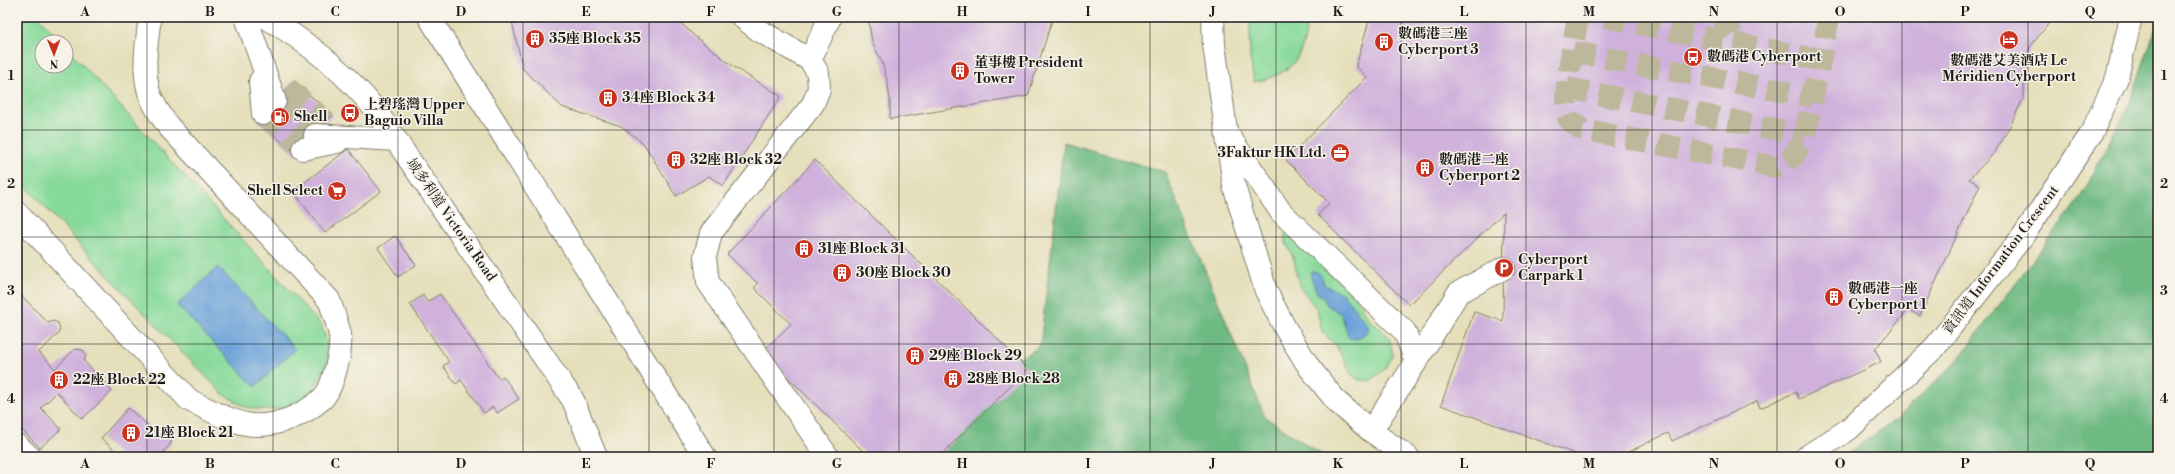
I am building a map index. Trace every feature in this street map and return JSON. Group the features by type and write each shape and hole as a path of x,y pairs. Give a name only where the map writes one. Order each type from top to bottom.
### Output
{"street":[{"path":"17,213 190,400 222,416 247,424 273,424 297,416 323,398 336,370 340,336 329,300 169,127 158,111 148,91 146,61 150,17"},
{"path":"246,17 275,101 257,50"},
{"name":"域多利道 Victoria Road","path":"265,17 296,36 339,70 374,108 573,400 596,457"},
{"path":"429,17 705,457"},
{"path":"742,17 760,31 810,60 818,73 819,89 813,104 711,233 705,257 708,282 828,457"},
{"path":"810,60 830,17"},
{"path":"1213,17 1214,45 1234,186 1266,291 1285,328 1309,367 1337,402 1371,431 1408,457"},
{"name":"資訊道 Information Crescent","path":"1806,457 1849,429 1935,348 2023,236 2091,134 2117,78 2132,20"},
{"path":"1227,132 1281,212 1405,332 1416,362"},
{"path":"361,138 315,135 396,140"},
{"path":"1371,431 1416,362 1458,293 1504,268"},
{"path":"17,445 30,457"}],"green space":[{"path":"17,17 39,17 55,34 34,34 34,74 74,74 74,56 321,325 327,345 328,359 318,382 305,397 297,402 278,409 267,410 247,407 223,394 115,283 17,177"},
{"path":"1250,17 1308,17 1304,43 1294,62 1279,74 1268,79 1254,82 1250,58"},
{"path":"2158,21 2158,457 1842,457 1894,421 1957,361 2080,198 2130,102"},
{"path":"1064,142 1165,172 1265,417 1325,457 879,457 917,420 1040,346"},
{"path":"1288,230 1355,296 1369,319 1389,337 1393,355 1385,369 1370,381 1359,380 1351,374 1337,347 1322,332 1317,309 1301,289 1297,277 1294,259 1286,243 1285,235"}],"water":[{"path":"218,267 295,349 255,387 177,305"},
{"path":"1312,271 1321,275 1324,285 1343,294 1367,324 1369,330 1358,339 1349,338 1341,314 1327,305 1323,297 1317,293 1310,274"}],"building":[{"path":"511,17 675,17 691,33 734,67 781,96 723,186 709,176 676,196 644,144 621,126 562,107 523,69"},
{"name":"董事樓 President Tower","path":"868,17 1053,17 1028,96 890,119 890,100 887,80 882,62 872,42"},
{"path":"1370,17 2054,17 2030,47 2024,65 2024,97 2010,126 1995,152 1969,179 1980,185 1920,316 1908,310 1875,349 1881,362 1799,399 1796,392 1760,408 1757,401 1672,441 1668,433 1628,452 1626,457 1584,457 1441,405 1474,312 1503,321 1504,212 1409,305 1318,215 1329,203 1286,160 1367,77 1356,66"},
{"path":"293,81 333,115 297,155 258,121"},
{"name":"Shell Select","path":"348,149 381,191 325,233 293,191"},
{"path":"815,160 1028,369 939,457 869,457 762,352 791,324 754,288 758,284 727,254"},
{"path":"395,236 416,265 398,277 378,248"},
{"name":"22座 Block 22","path":"20,294 48,323 53,321 58,323 60,329 58,334 39,352 55,369 74,350 79,349 84,351 86,356 84,361 112,391 82,419 57,392 41,408 61,429 40,448 17,425 17,296"},
{"path":"440,294 499,379 503,376 519,399 497,413 493,407 484,413 461,380 456,384 443,366 449,362 410,304 423,295 427,302"},
{"name":"21座 Block 21","path":"128,408 159,435 164,432 169,434 172,439 170,445 159,457 122,457 101,438"}],"tunnel":[{"path":"1578,17 1569,70 1566,100 1569,119 1573,123 1581,129 1776,167 1794,156 1805,135 1829,17"},
{"path":"1605,17 1820,60"},
{"path":"1720,17 1725,22 1737,44"},
{"path":"1573,52 1813,97"},
{"path":"287,87 326,122"},
{"path":"1567,88 1805,135"},
{"path":"275,101 315,135"},
{"path":"263,114 303,149"}],"place":[{"name":"35座 Block 35","path":"535,39"},
{"name":"數碼港艾美酒店 Le Méridien Cyberport","path":"2009,40"},
{"name":"數碼港三座 Cyberport 3","path":"1384,42"},
{"name":"數碼港 Cyberport","path":"1693,57"},
{"name":"董事樓 President Tower","path":"960,71"},
{"name":"34座 Block 34","path":"608,98"},
{"name":"上碧瑤灣 Upper Baguio Villa","path":"350,113"},
{"name":"Shell","path":"280,117"},
{"name":"3Faktur HK Ltd.","path":"1340,153"},
{"name":"32座 Block 32","path":"676,160"},
{"name":"數碼港二座 Cyberport 2","path":"1425,168"},
{"name":"Shell Select","path":"337,191"},
{"name":"31座 Block 31","path":"804,249"},
{"name":"Cyberport Carpark 1","path":"1504,268"},
{"name":"30座 Block 30","path":"842,273"},
{"name":"數碼港一座 Cyberport 1","path":"1834,297"},
{"name":"29座 Block 29","path":"915,356"},
{"name":"28座 Block 28","path":"953,379"},
{"name":"22座 Block 22","path":"59,380"},
{"name":"21座 Block 21","path":"131,433"}]}
